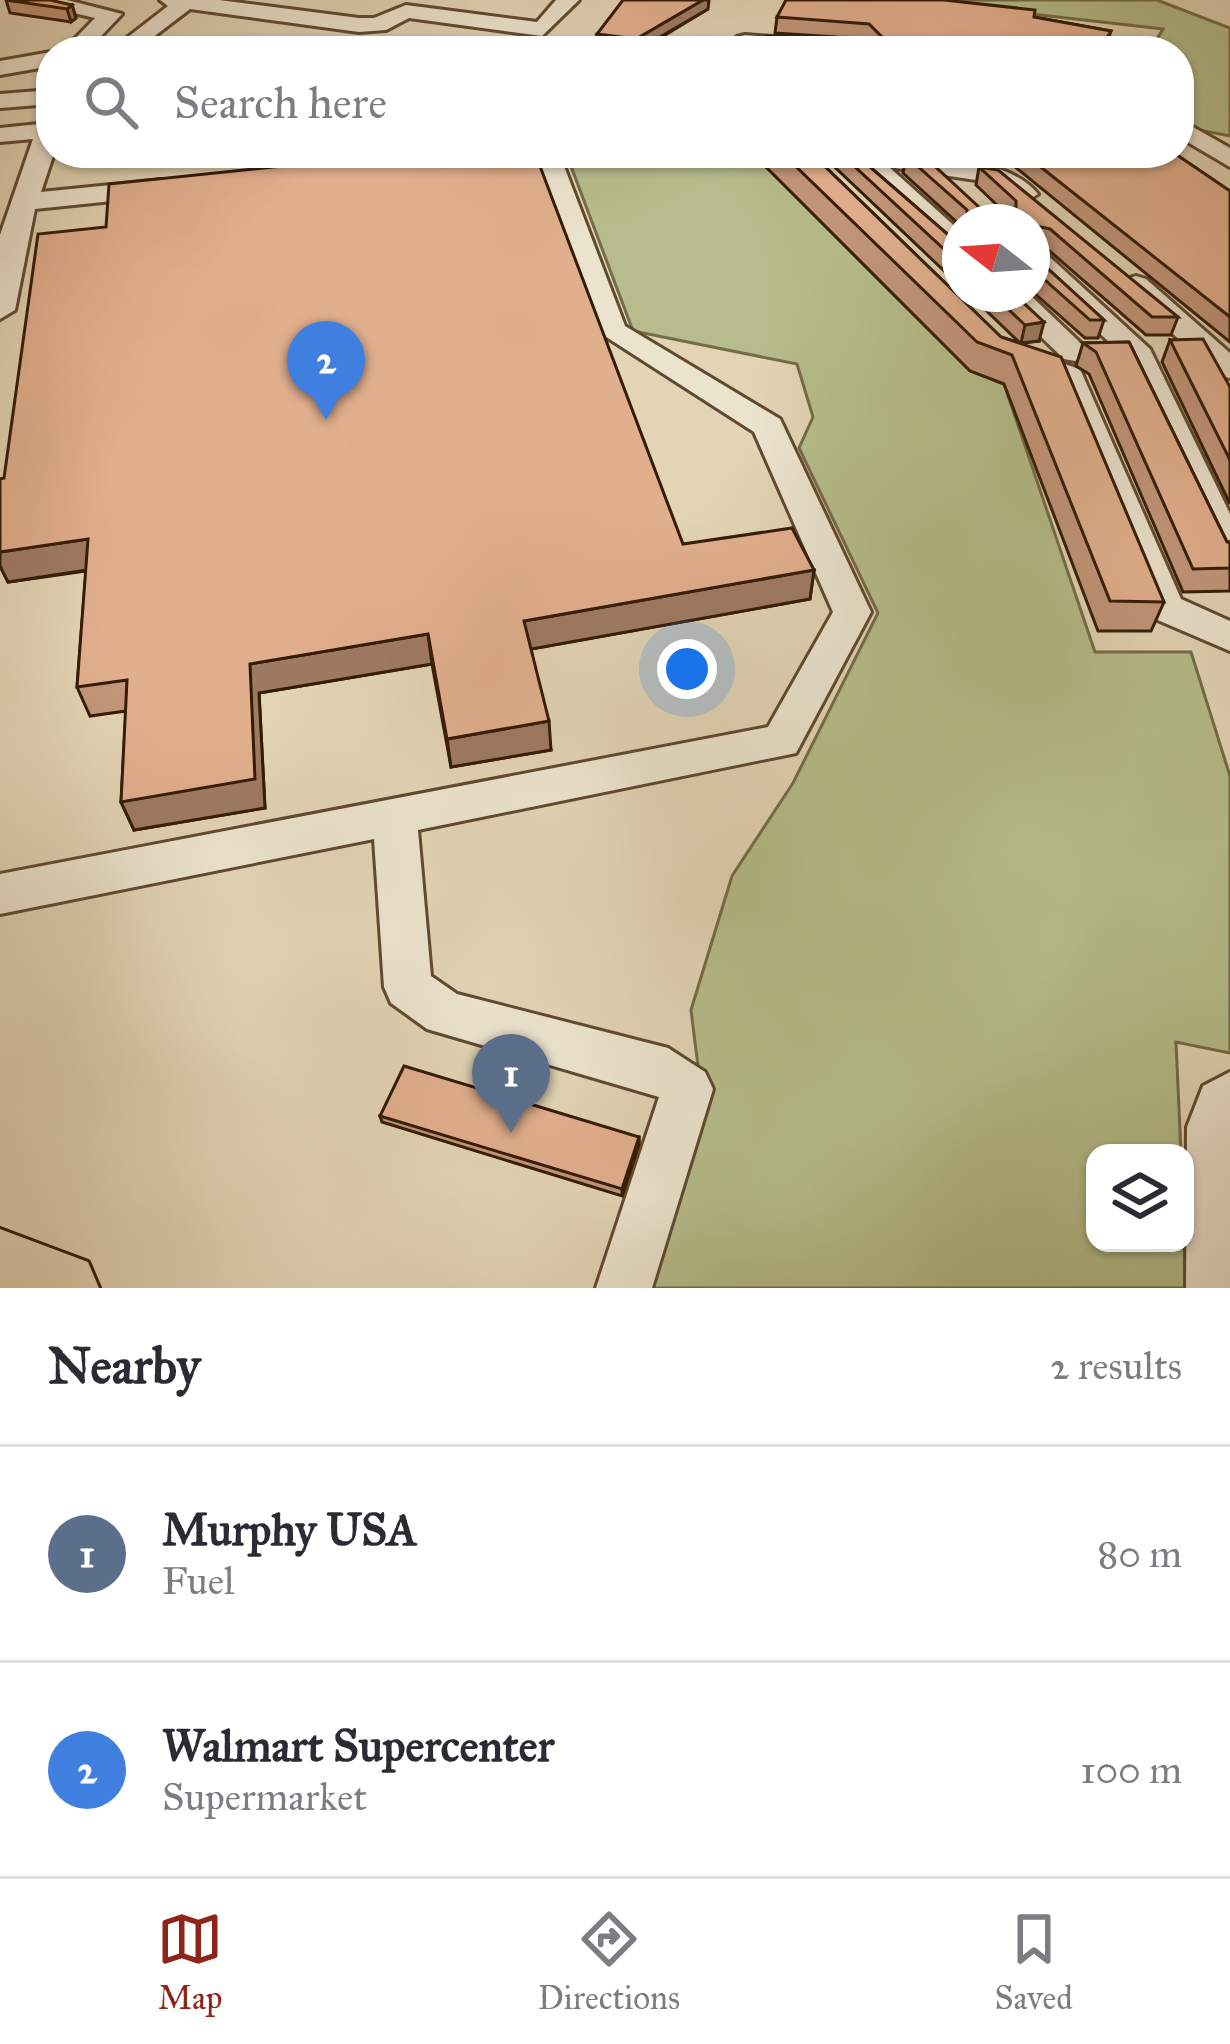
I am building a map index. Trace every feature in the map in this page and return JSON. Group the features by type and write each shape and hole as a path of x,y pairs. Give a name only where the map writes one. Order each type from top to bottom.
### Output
{"main road":[{"path":"0,1266 62,1288"}],"street":[{"path":"29,0 112,14 87,36"},
{"path":"331,0 542,29 568,0"},
{"path":"138,36 178,1 359,25 378,25 406,11"},
{"path":"0,68 36,62"},
{"path":"0,101 36,98"},
{"path":"0,135 36,130"},
{"path":"1194,135 1230,158"},
{"path":"0,310 23,202 36,166"},
{"path":"0,894 781,741 852,612 768,426 612,332 552,168"},
{"path":"869,168 942,231"},
{"path":"936,168 964,194"},
{"path":"952,168 1004,176 1056,219"},
{"path":"23,202 185,185"},
{"path":"1108,262 1221,358"},
{"path":"1050,272 1135,350 1230,552"},
{"path":"1032,312 1075,352"},
{"path":"1221,358 1135,350 1000,347 1069,376 1166,608 1230,637"},
{"path":"394,817 408,986 444,1013 668,1072 687,1089 624,1288"},
{"path":"1214,1288 1213,1127 1230,1097"}],"green space":[{"path":"907,0 1157,0 1230,28 1230,136 1194,129 1194,36 1159,36 1163,29"},
{"path":"572,168 767,168 970,370 1004,384 1095,652 1191,652 1230,776 1230,1053 1176,1042 1181,1144 1086,1144 1086,1252 1184,1252 1186,1288 652,1288 701,1090 691,1010 732,876 793,783 878,613 799,448 813,417 797,364 633,331"}],"building":[{"path":"6,0 50,0 72,5 67,9"},
{"path":"623,0 703,0 641,36 597,34"},
{"path":"786,0 944,0 1035,10 1034,17 1111,31 1108,36 881,36 869,24 777,17"},
{"path":"1194,167 1230,191 1230,317 1042,168"},
{"path":"264,168 541,168 683,544 792,528 814,570 524,621 549,721 447,739 428,634 250,664 255,779 121,802 127,680 77,687 88,539 0,552 0,479 4,478 38,234 106,227 109,184"},
{"path":"797,168 826,168 942,280 942,308"},
{"path":"856,168 871,168 942,229 942,247"},
{"path":"920,168 937,168 976,204 960,204"},
{"path":"980,168 998,170 1040,204 1016,204"},
{"path":"1050,212 1178,317 1152,317 1050,229"},
{"path":"1050,271 1104,320 1090,320 1050,285"},
{"path":"946,312 975,312 1001,337 1061,357 1164,602 1110,601 1012,355 977,342"},
{"path":"1011,312 1033,312 1044,322 1025,325"},
{"path":"1203,339 1230,387 1230,460 1170,340"},
{"path":"1129,342 1230,542 1230,568 1193,569 1096,352 1083,343"},
{"path":"404,1066 639,1137 622,1189 380,1116"}],"place":[{"name":"Walmart Supercenter","path":"326,420"},
{"name":"Murphy USA","path":"511,1133"}]}
